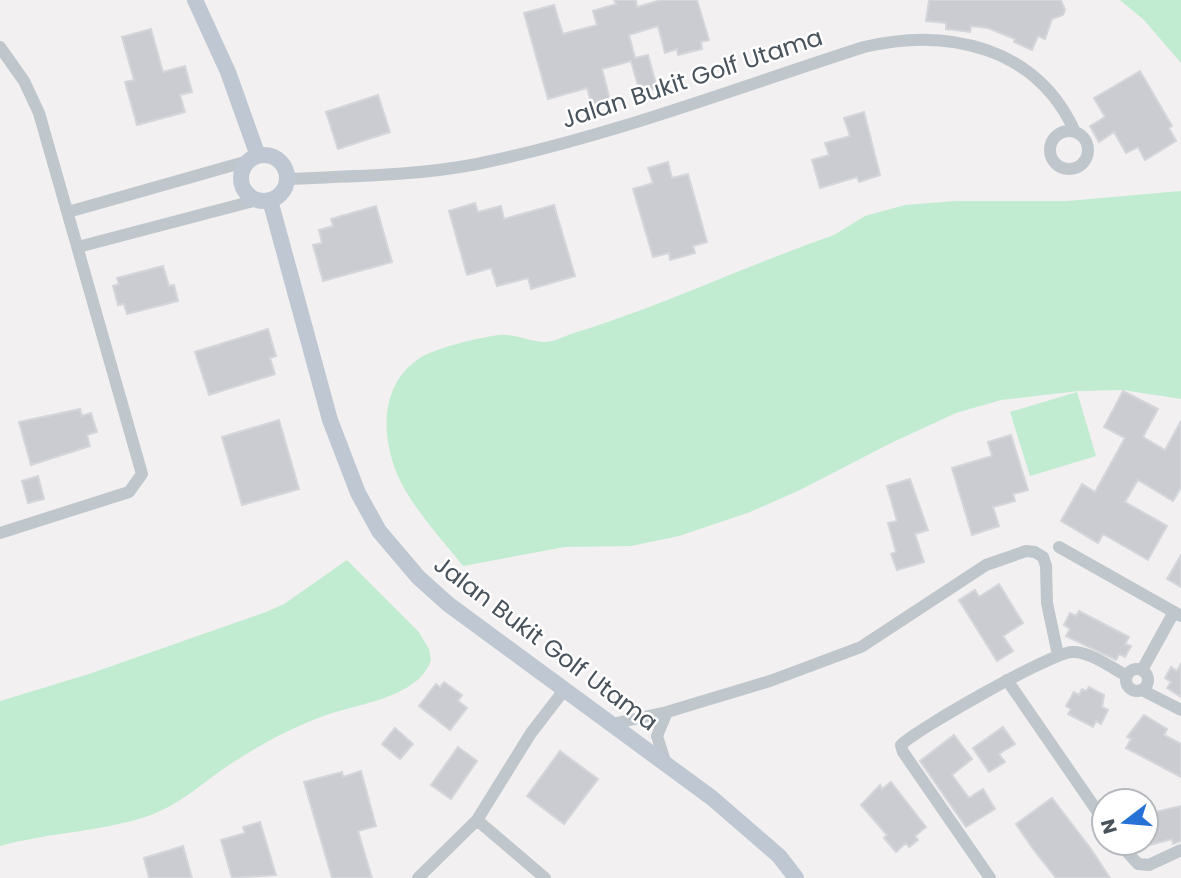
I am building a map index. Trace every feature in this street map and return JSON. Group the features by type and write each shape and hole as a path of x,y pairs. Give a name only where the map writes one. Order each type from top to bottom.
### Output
{"street":[{"path":"195,0 228,72 253,158"},
{"name":"Jalan Bukit Golf Utama","path":"286,179 423,172 476,164 566,143 864,47 900,39 934,39 972,46 1008,59 1053,93 1064,107 1075,132"},
{"path":"0,47 19,72 39,113 142,474 129,492 0,533"},
{"path":"253,158 242,169 242,183 249,195 263,200"},
{"path":"68,212 253,158 278,160 286,179 279,194 263,200 78,247"},
{"name":"Jalan Bukit Golf Utama","path":"263,200 330,420 358,493 379,531 418,576 448,604 665,761 779,856 796,878"},
{"path":"1059,547 1177,614 1142,670"},
{"path":"612,723 667,712 782,677 862,647 986,565 1026,551 1043,557 1046,566 1046,603 1058,655"},
{"path":"990,878 901,745 1007,680 1058,655 1079,652 1127,676"},
{"path":"1127,676 1133,670 1142,670"},
{"path":"1142,670 1148,682 1142,690"},
{"path":"1127,676 1129,688 1142,690 1181,709"},
{"path":"1007,680 1090,801"},
{"path":"418,878 477,820 531,733 565,689"},
{"path":"665,761 657,736 667,712"},
{"path":"477,820 545,878"},
{"path":"1132,857 1138,864 1149,865 1181,850"}],"green space":[{"path":"1120,0 1181,0 1181,63 1144,20"},
{"path":"1181,191 1181,399 1123,390 1079,391 1001,400 956,413 800,490 750,512 679,536 631,546 565,547 463,566 418,510 405,490 391,457 387,421 394,387 403,373 417,360 434,351 498,335 539,342 555,340 637,312 834,235 865,216 905,205 956,201 1067,201"},
{"path":"1077,392 1096,456 1030,476 1010,412"},
{"path":"347,560 418,631 429,649 431,660 424,673 413,684 384,698 321,717 283,734 235,761 179,801 151,815 114,825 0,846 0,701 89,674 266,612 284,604"}],"building":[{"path":"614,0 636,0 637,7 661,0 697,0 709,40 701,42 702,49 678,55 677,49 665,53 658,26 629,35 635,58 648,55 657,88 640,93 631,61 602,69 610,100 592,105 587,88 548,99 524,13 554,5 563,34 597,25 593,11 616,4"},
{"path":"929,0 1061,0 1065,10 1063,15 1052,19 1045,39 1038,36 1032,50 1014,42 1015,39 988,28 971,26 970,32 946,29 946,23 926,21"},
{"path":"151,29 163,72 185,66 192,92 180,95 185,112 137,125 125,82 134,80 122,37"},
{"path":"1140,71 1172,126 1169,128 1176,141 1145,160 1138,147 1126,153 1114,132 1099,142 1090,126 1105,117 1094,98"},
{"path":"378,95 390,132 338,149 326,112"},
{"path":"864,112 880,175 859,182 857,177 820,188 812,160 829,155 825,143 850,136 844,118"},
{"path":"668,162 672,178 688,174 707,242 693,246 695,253 670,260 669,253 653,257 633,189 653,183 648,168"},
{"path":"475,203 478,212 501,206 504,219 554,205 575,276 531,289 528,278 497,286 491,268 467,275 449,211"},
{"path":"376,206 392,262 323,281 313,245 322,243 319,230 333,226 331,219"},
{"path":"163,266 169,286 174,285 178,301 127,314 124,304 118,305 113,286 119,284 117,278"},
{"path":"268,329 276,356 270,358 275,374 209,395 195,352"},
{"path":"1123,391 1158,409 1143,437 1165,450 1181,421 1181,487 1173,501 1138,480 1125,502 1167,526 1148,560 1103,534 1098,543 1061,521 1082,484 1095,492 1125,438 1104,427"},
{"path":"80,409 82,416 91,413 97,432 87,435 90,446 31,465 19,422"},
{"path":"279,420 299,489 242,505 222,437"},
{"path":"1011,435 1028,490 1013,494 1015,501 993,507 999,526 972,535 952,468 992,456 988,442"},
{"path":"38,476 44,499 28,503 22,481"},
{"path":"910,479 928,530 915,534 924,562 897,570 891,554 896,552 888,523 897,521 887,486"},
{"path":"1181,555 1181,587 1167,579"},
{"path":"999,584 1023,623 1003,636 1013,651 997,661 959,600 975,590 979,597"},
{"path":"1079,611 1129,637 1125,644 1131,646 1125,657 1119,654 1116,660 1066,636 1070,629 1064,625 1070,613 1076,616"},
{"path":"1181,664 1181,697 1167,688 1171,682 1165,678 1171,667 1177,671"},
{"path":"444,682 462,695 458,701 467,708 450,730 419,706 436,684 440,687"},
{"path":"1089,687 1104,695 1102,707 1108,710 1101,724 1096,721 1093,727 1068,714 1071,709 1066,706 1074,692 1079,695 1082,689 1086,691"},
{"path":"1144,715 1167,729 1164,735 1181,744 1181,777 1126,748 1131,739 1127,737"},
{"path":"1003,727 1015,744 999,754 1005,762 989,772 973,748"},
{"path":"395,728 413,744 400,759 382,744"},
{"path":"954,735 972,759 952,775 969,798 983,789 995,809 966,827 920,761"},
{"path":"458,747 477,761 451,799 431,785"},
{"path":"560,751 598,779 564,824 527,796"},
{"path":"361,771 376,826 358,831 372,878 332,878 304,782 342,772 343,777"},
{"path":"891,782 926,827 915,836 918,840 909,847 906,843 896,852 884,838 887,835 861,805 880,785 882,789"},
{"path":"1052,798 1090,848 1090,857 1096,857 1110,878 1056,878 1016,824"},
{"path":"1181,806 1181,841 1173,844 1172,839 1160,842 1160,811"},
{"path":"260,822 276,875 232,878 221,840 245,833 243,827"},
{"path":"183,846 192,878 149,878 144,858"}]}
